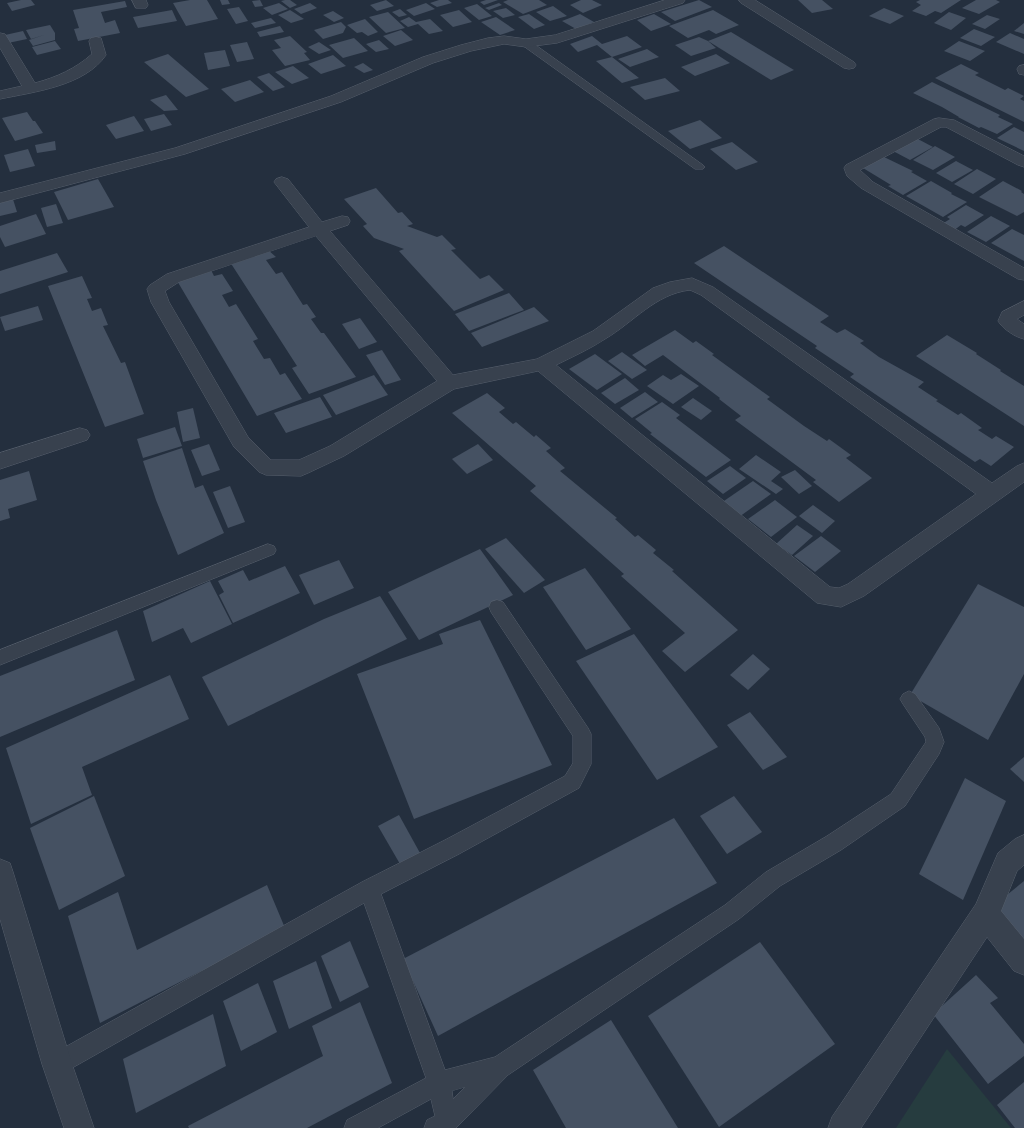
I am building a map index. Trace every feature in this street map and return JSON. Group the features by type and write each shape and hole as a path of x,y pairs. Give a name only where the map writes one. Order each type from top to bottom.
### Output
{"street":[{"path":"0,198 180,151 336,99 428,60 466,48 488,42 504,40 526,42 556,39 678,0"},
{"path":"746,0 849,65"},
{"path":"0,37 31,88"},
{"path":"0,95 56,82 78,73 93,62 99,55 96,41"},
{"path":"1024,162 949,123 939,122 852,168 854,173 867,185 1024,275"},
{"path":"282,182 319,229 449,383"},
{"path":"342,222 173,278 156,289 160,302 241,442 266,467 301,468 337,451 449,383 542,364 598,335 659,292 676,286 692,284 707,291 992,494"},
{"path":"1024,307 1008,316 1007,321 1024,333"},
{"path":"542,364 825,596 841,598 856,590 1024,471"},
{"path":"0,461 80,435"},
{"path":"843,1128 986,914 1007,862 1024,848"},
{"path":"0,872 57,1064 79,1128"},
{"path":"986,914 1024,961"}],"lane":[{"path":"526,42 699,167"},
{"path":"0,658 268,550"},
{"path":"57,1064 369,889 452,847 572,782 582,764 582,734 497,607"},
{"path":"441,1124 500,1067 732,912 774,879 834,843 898,800 933,748 935,742 933,734 909,699"},
{"path":"369,889 439,1083 441,1124"},
{"path":"355,1128 439,1083 500,1067"}],"green space":[{"path":"947,1049 1011,1128 896,1128"}],"building":[{"path":"21,0 31,0 35,5 12,11 7,3"},
{"path":"190,0 207,0 218,19 186,26 173,3"},
{"path":"220,0 228,0 230,4 222,5"},
{"path":"260,0 263,6 255,7 252,1"},
{"path":"290,0 297,5 290,8 281,1"},
{"path":"386,0 394,6 377,11 370,5"},
{"path":"439,0 448,0 452,3 437,7 430,3"},
{"path":"486,0 498,0 484,5 480,2"},
{"path":"508,0 539,0 547,5 523,14 503,2"},
{"path":"581,0 592,0 602,5 583,13 570,5"},
{"path":"699,0 712,7 675,21 661,12"},
{"path":"798,0 822,0 833,9 812,13"},
{"path":"920,0 961,0 941,13 935,11 926,16 912,11 921,5 916,2"},
{"path":"976,0 996,0 1000,2 979,14 962,8"},
{"path":"125,1 127,7 101,12 105,23 115,20 120,33 78,41 74,29 79,28 73,10"},
{"path":"279,3 288,9 272,15 263,8"},
{"path":"310,3 317,8 301,14 294,9"},
{"path":"426,3 435,9 414,16 406,10"},
{"path":"499,3 502,5 489,10 485,8"},
{"path":"477,4 492,16 479,20 464,8"},
{"path":"553,6 567,16 550,21 536,12"},
{"path":"239,7 248,21 236,24 227,9"},
{"path":"506,8 515,15 503,18 493,11"},
{"path":"884,8 904,16 890,24 869,16"},
{"path":"400,9 407,15 399,17 392,12"},
{"path":"172,10 177,21 138,28 133,17"},
{"path":"290,10 304,19 291,23 278,15"},
{"path":"459,10 472,22 453,27 440,15"},
{"path":"713,10 739,25 716,34 709,30 688,38 669,26"},
{"path":"333,11 344,18 334,22 323,15"},
{"path":"388,12 405,28 386,33 369,17"},
{"path":"949,12 966,18 951,30 934,23"},
{"path":"529,14 545,25 534,29 518,17"},
{"path":"580,14 594,22 576,29 562,21"},
{"path":"654,14 671,24 651,31 637,20"},
{"path":"987,15 1000,19 985,29 972,24"},
{"path":"409,17 416,22 430,19 443,31 429,34 418,24 408,27 400,21"},
{"path":"496,17 515,30 500,35 481,22"},
{"path":"271,18 276,23 255,28 251,23"},
{"path":"365,19 378,32 368,36 362,32 357,33 347,25"},
{"path":"341,22 346,27 343,33 323,39 314,30"},
{"path":"1024,23 1024,34 1014,31"},
{"path":"50,25 55,33 55,40 33,46 29,40 44,35 31,39 26,30"},
{"path":"280,26 284,32 260,37 257,32"},
{"path":"974,29 995,37 981,46 960,38"},
{"path":"401,30 413,40 395,46 383,36"},
{"path":"23,31 27,39 8,43 5,35"},
{"path":"731,32 794,70 771,80 708,41"},
{"path":"1010,33 1024,39 1024,54 996,42"},
{"path":"290,36 307,52 304,53 310,60 285,66 272,50 281,48 274,40"},
{"path":"592,36 602,44 627,36 642,47 612,57 597,45 578,52 570,44"},
{"path":"699,37 708,41 716,48 691,56 675,45"},
{"path":"354,38 368,51 343,58 329,45"},
{"path":"379,40 389,49 376,52 366,44"},
{"path":"55,41 61,49 37,55 32,47"},
{"path":"959,41 985,51 970,61 944,51"},
{"path":"247,42 254,59 237,62 230,45"},
{"path":"319,42 331,50 319,54 308,47"},
{"path":"647,49 659,57 630,67 618,59"},
{"path":"225,50 230,66 208,70 204,53"},
{"path":"168,54 209,89 186,97 144,62"},
{"path":"716,54 730,63 695,76 681,67"},
{"path":"333,55 346,66 321,74 308,64"},
{"path":"612,57 639,78 622,83 596,61"},
{"path":"363,63 373,70 364,73 354,67"},
{"path":"961,64 979,73 975,75 1005,90 1008,88 1024,96 1020,99 1024,101 1024,122 935,78"},
{"path":"293,66 309,78 292,84 275,72"},
{"path":"269,73 285,87 273,91 257,77"},
{"path":"665,78 680,91 645,100 630,87"},
{"path":"250,80 264,92 235,102 221,89"},
{"path":"932,82 1000,115 998,117 1013,124 997,134 981,127 979,128 942,107 913,93"},
{"path":"166,95 178,110 164,111 150,100"},
{"path":"27,112 43,133 15,141 2,118"},
{"path":"164,114 172,125 151,131 144,119"},
{"path":"134,116 144,131 116,139 106,125"},
{"path":"700,120 722,138 690,149 668,131"},
{"path":"1014,127 1024,132 1024,151 997,138"},
{"path":"916,138 933,147 910,160 893,151"},
{"path":"55,141 56,150 37,153 35,145"},
{"path":"732,142 758,162 736,170 710,149"},
{"path":"935,146 955,157 933,170 913,160"},
{"path":"28,149 35,166 10,172 4,155"},
{"path":"884,157 913,171 911,172 927,181 903,195 888,186 891,185 863,168"},
{"path":"956,161 973,170 952,182 936,173"},
{"path":"977,169 996,179 973,194 954,184"},
{"path":"98,179 114,207 68,220 54,192"},
{"path":"931,181 967,202 943,217 906,196"},
{"path":"1003,181 1022,191 1021,192 1024,194 1024,212 1017,216 979,197"},
{"path":"376,188 398,213 402,212 413,224 407,226 437,237 442,235 456,249 451,250 480,279 489,275 504,290 454,311 399,251 404,249 374,238 363,226 367,224 344,199"},
{"path":"12,196 17,212 0,216 0,199"},
{"path":"56,204 63,223 47,227 41,208"},
{"path":"966,205 984,215 965,227 961,225 953,231 942,224 950,219 947,217"},
{"path":"36,214 46,234 5,247 0,237 0,226"},
{"path":"991,216 1010,226 986,242 967,232"},
{"path":"1012,229 1024,235 1024,261 991,243"},
{"path":"724,246 829,316 820,322 837,333 845,329 864,341 860,343 879,357 924,382 918,387 938,400 936,401 958,415 961,413 982,428 978,430 992,439 996,436 1014,447 991,466 980,459 975,462 850,377 854,374 815,348 817,346 694,263"},
{"path":"267,249 276,257 266,260 276,274 282,272 303,305 307,304 316,317 311,319 321,333 324,333 356,377 309,394 292,368 297,366 230,262"},
{"path":"57,253 68,272 0,294 0,271"},
{"path":"210,268 214,276 222,274 233,291 222,295 229,307 236,304 258,339 253,341 264,359 270,358 280,375 285,373 302,399 257,416 176,279"},
{"path":"82,276 92,298 87,299 92,311 101,308 108,325 103,326 121,363 125,362 144,414 105,427 48,286"},
{"path":"509,293 524,310 469,331 455,314"},
{"path":"38,306 43,320 5,331 0,317"},
{"path":"534,307 549,321 482,347 471,333"},
{"path":"360,318 377,342 359,349 342,324"},
{"path":"675,330 693,343 696,341 714,354 712,355 770,397 767,399 804,426 827,441 829,439 851,455 846,458 872,478 839,502 813,482 816,480 735,420 741,416 719,399 720,398 663,355 645,366 632,355"},
{"path":"947,335 977,353 976,354 1001,370 1000,371 1024,386 1024,426 916,356"},
{"path":"382,350 401,380 385,385 366,355"},
{"path":"622,352 647,370 632,379 608,361"},
{"path":"595,354 622,374 597,390 569,369"},
{"path":"681,374 699,386 673,404 647,386 663,375 671,380"},
{"path":"374,375 388,395 336,415 323,395"},
{"path":"625,378 639,390 615,404 601,393"},
{"path":"645,392 658,402 632,418 620,408"},
{"path":"487,393 505,408 499,412 513,424 516,422 534,437 536,435 551,448 546,451 565,468 560,471 617,518 615,519 635,537 638,535 656,550 653,553 674,570 672,571 738,630 685,672 662,651 685,633 621,576 624,574 530,491 536,486 452,413"},
{"path":"320,397 332,417 286,433 274,413"},
{"path":"693,398 712,411 701,420 681,407"},
{"path":"662,402 680,415 676,418 731,460 706,477 650,434 652,433 635,419"},
{"path":"193,408 200,438 183,442 177,412"},
{"path":"175,427 182,446 143,458 137,439"},
{"path":"209,444 220,470 202,476 191,450"},
{"path":"478,444 493,460 467,474 452,459"},
{"path":"182,448 195,488 203,485 224,533 178,555 156,500 143,461"},
{"path":"756,455 781,472 771,481 783,489 776,494 739,469"},
{"path":"730,466 746,478 723,494 707,481"},
{"path":"795,470 812,486 799,494 781,477"},
{"path":"29,471 37,500 8,509 10,518 0,521 0,480"},
{"path":"753,481 771,494 739,517 721,503"},
{"path":"230,486 245,522 228,528 213,492"},
{"path":"775,500 797,517 771,537 748,519"},
{"path":"813,505 835,521 822,533 799,516"},
{"path":"797,525 813,536 792,555 776,544"},
{"path":"821,536 841,551 815,572 794,556"},
{"path":"506,538 545,580 524,593 485,549"},
{"path":"480,549 513,595 419,640 388,592"},
{"path":"339,560 354,588 314,605 299,575"},
{"path":"285,566 300,593 233,623 219,595 224,592 218,581 243,570 249,581"},
{"path":"585,568 631,629 586,650 543,587"},
{"path":"210,581 232,624 191,643 183,628 152,642 143,611"},
{"path":"978,584 1024,607 1024,674 988,740 910,695"},
{"path":"380,596 407,639 228,726 202,677 324,619"},
{"path":"480,620 552,765 414,819 357,674 443,644 439,634"},
{"path":"117,630 135,680 0,737 0,676"},
{"path":"634,634 718,747 657,780 576,661"},
{"path":"753,654 770,669 748,690 730,675"},
{"path":"170,675 189,719 82,767 92,795 31,824 6,748"},
{"path":"750,712 787,757 763,770 727,725"},
{"path":"1024,757 1024,782 1010,769"},
{"path":"965,778 1006,801 963,900 919,874"},
{"path":"94,796 125,876 59,910 30,828"},
{"path":"734,796 762,832 727,854 700,816"},
{"path":"399,815 420,853 400,864 378,826"},
{"path":"674,818 717,883 438,1036 403,959"},
{"path":"1024,881 1024,942 992,907"},
{"path":"267,885 285,928 100,1023 68,916 118,892 137,950"},
{"path":"350,941 369,987 340,1002 321,956"},
{"path":"760,942 835,1044 719,1127 648,1016"},
{"path":"316,961 332,1008 289,1029 273,981"},
{"path":"976,975 998,998 990,1003 1024,1044 1024,1056 988,1084 933,1014"},
{"path":"258,983 277,1032 241,1051 223,1001"},
{"path":"360,1002 392,1083 307,1128 189,1128 188,1126 323,1056 312,1026"},
{"path":"213,1014 226,1066 136,1113 123,1059"},
{"path":"611,1020 678,1128 566,1128 533,1070"},
{"path":"1024,1082 1024,1128 1015,1128 997,1105"}]}
